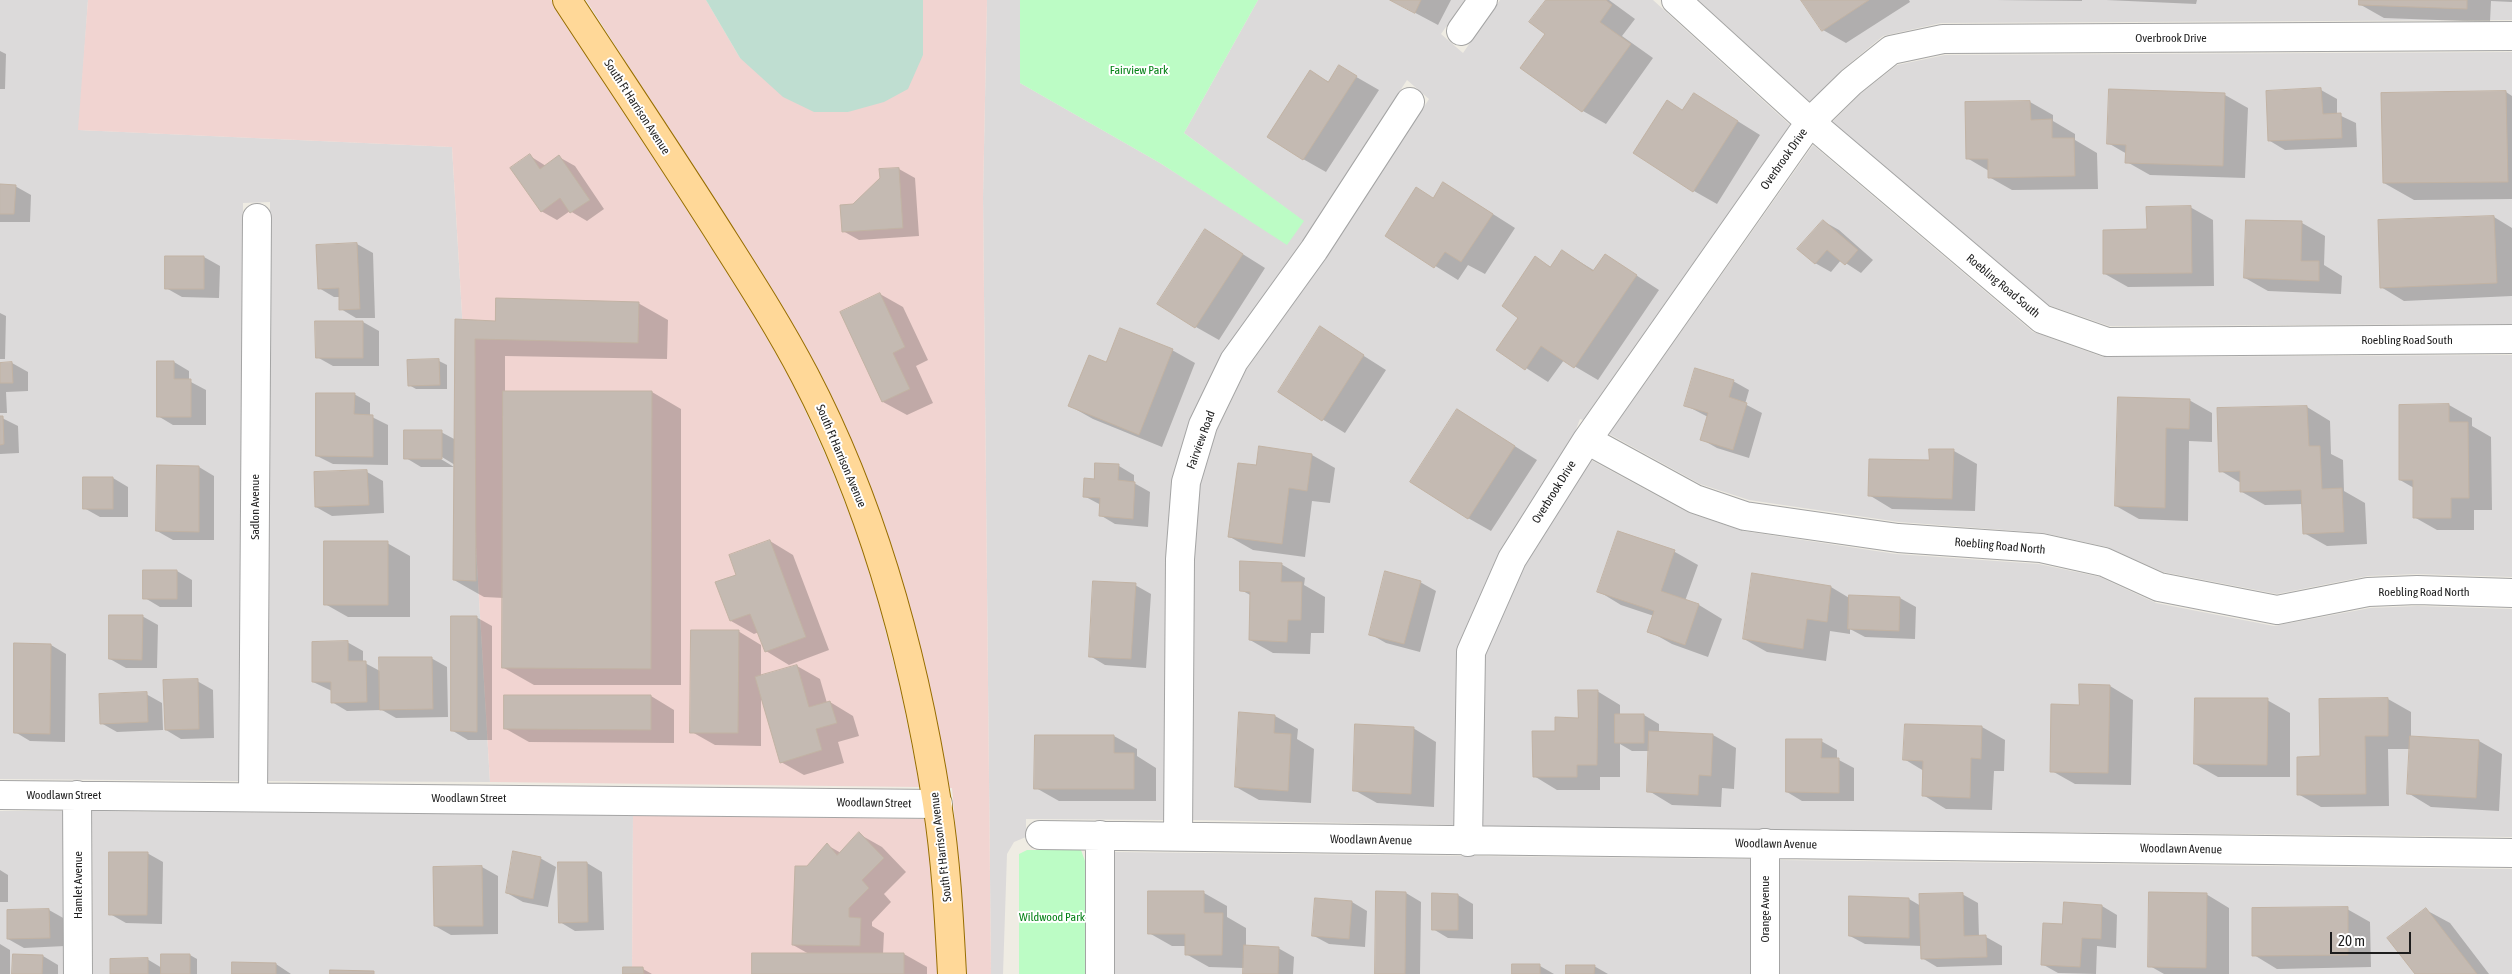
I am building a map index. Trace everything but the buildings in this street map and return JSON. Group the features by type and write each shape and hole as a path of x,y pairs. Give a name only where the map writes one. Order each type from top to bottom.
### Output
{"main road":[{"name":"South Ft Harrison Avenue","path":"568,0 766,308 805,376 846,465 879,553 915,689 938,804 947,886 952,974"}],"street":[{"path":"1461,31 1483,0"},
{"name":"Roebling Road South","path":"1676,0 1810,122 2042,319 2107,342 2512,340"},
{"name":"Overbrook Drive","path":"1468,842 1471,652 1512,559 1587,440 1810,122 1851,82 1891,50 1944,39 2512,36"},
{"name":"Fairview Road","path":"1178,836 1180,559 1186,482 1203,426 1234,361 1314,250 1410,102"},
{"name":"Sadlon Avenue","path":"253,796 257,218"},
{"name":"Roebling Road North","path":"1587,440 1695,499 1745,516 1898,538 2042,548 2104,562 2159,588 2277,610 2368,592 2417,590 2512,593"},
{"name":"Woodlawn Street","path":"0,795 938,804"},
{"name":"Hamlet Avenue","path":"77,795 78,974"},
{"name":"Woodlawn Avenue","path":"1040,835 1468,842 2512,853"},
{"path":"1100,835 1100,974"},
{"name":"Orange Avenue","path":"1765,844 1765,974"}],"shaded area":[{"path":"0,0 88,0 79,130 452,147 490,782 267,781 270,202 243,203 239,781 0,779"},
{"path":"88,0 551,0 755,317 793,384 829,463 857,533 878,601 901,692 920,787 490,782 452,147 78,130"},
{"path":"586,0 706,0 740,58 848,112 923,55 923,0 987,0 983,197 991,974 967,974 952,788 949,788 929,685 905,592 883,520 855,450 818,369 778,299"},
{"path":"987,0 1020,0 1020,83 1160,163 1287,244 1303,221 1184,133 1258,0 1465,0 1441,34 1463,53 1500,0 1653,0 1790,125 1583,420 1580,419 1575,432 1500,552 1457,651 1454,825 1192,820 1194,560 1200,485 1216,432 1246,370 1325,259 1429,99 1407,80 1303,240 1224,351 1190,421 1172,480 1166,558 1164,820 1026,819 1026,837 1014,842 1007,854 1003,974 991,974 983,197"},
{"path":"1698,0 2512,0 2512,20 1941,23 1883,36 1843,69 1810,102"},
{"path":"2512,52 2512,324 2109,326 2048,305 1832,122 1860,94 1897,65 1945,55"},
{"path":"1813,145 2033,332 2103,357 2512,355 2512,577 2417,574 2368,576 2277,594 2163,572 2107,547 2044,533 1899,522 1749,500 1700,484 1609,434"},
{"path":"1591,460 1689,513 1743,531 1896,554 2039,564 2100,577 2156,603 2274,626 2370,608 2417,606 2512,609 2512,837 1482,826 1485,656 1524,567"},
{"path":"0,811 64,811 64,974 0,974"},
{"path":"92,811 633,815 632,974 93,974"},
{"path":"633,815 925,819 933,887 938,974 632,974"},
{"path":"1114,852 1751,859 1751,974 1114,974"},
{"path":"1779,860 2512,869 2512,974 1779,974"}],"green space":[{"path":"706,0 923,0 923,55 908,89 884,102 848,112 814,112 783,97 740,58"},
{"name":"Fairview Park","path":"1020,0 1258,0 1184,133 1304,221 1287,245 1160,163 1020,83"},
{"name":"Wildwood Park","path":"1027,850 1081,850 1085,861 1087,974 1019,974 1019,854"}]}
